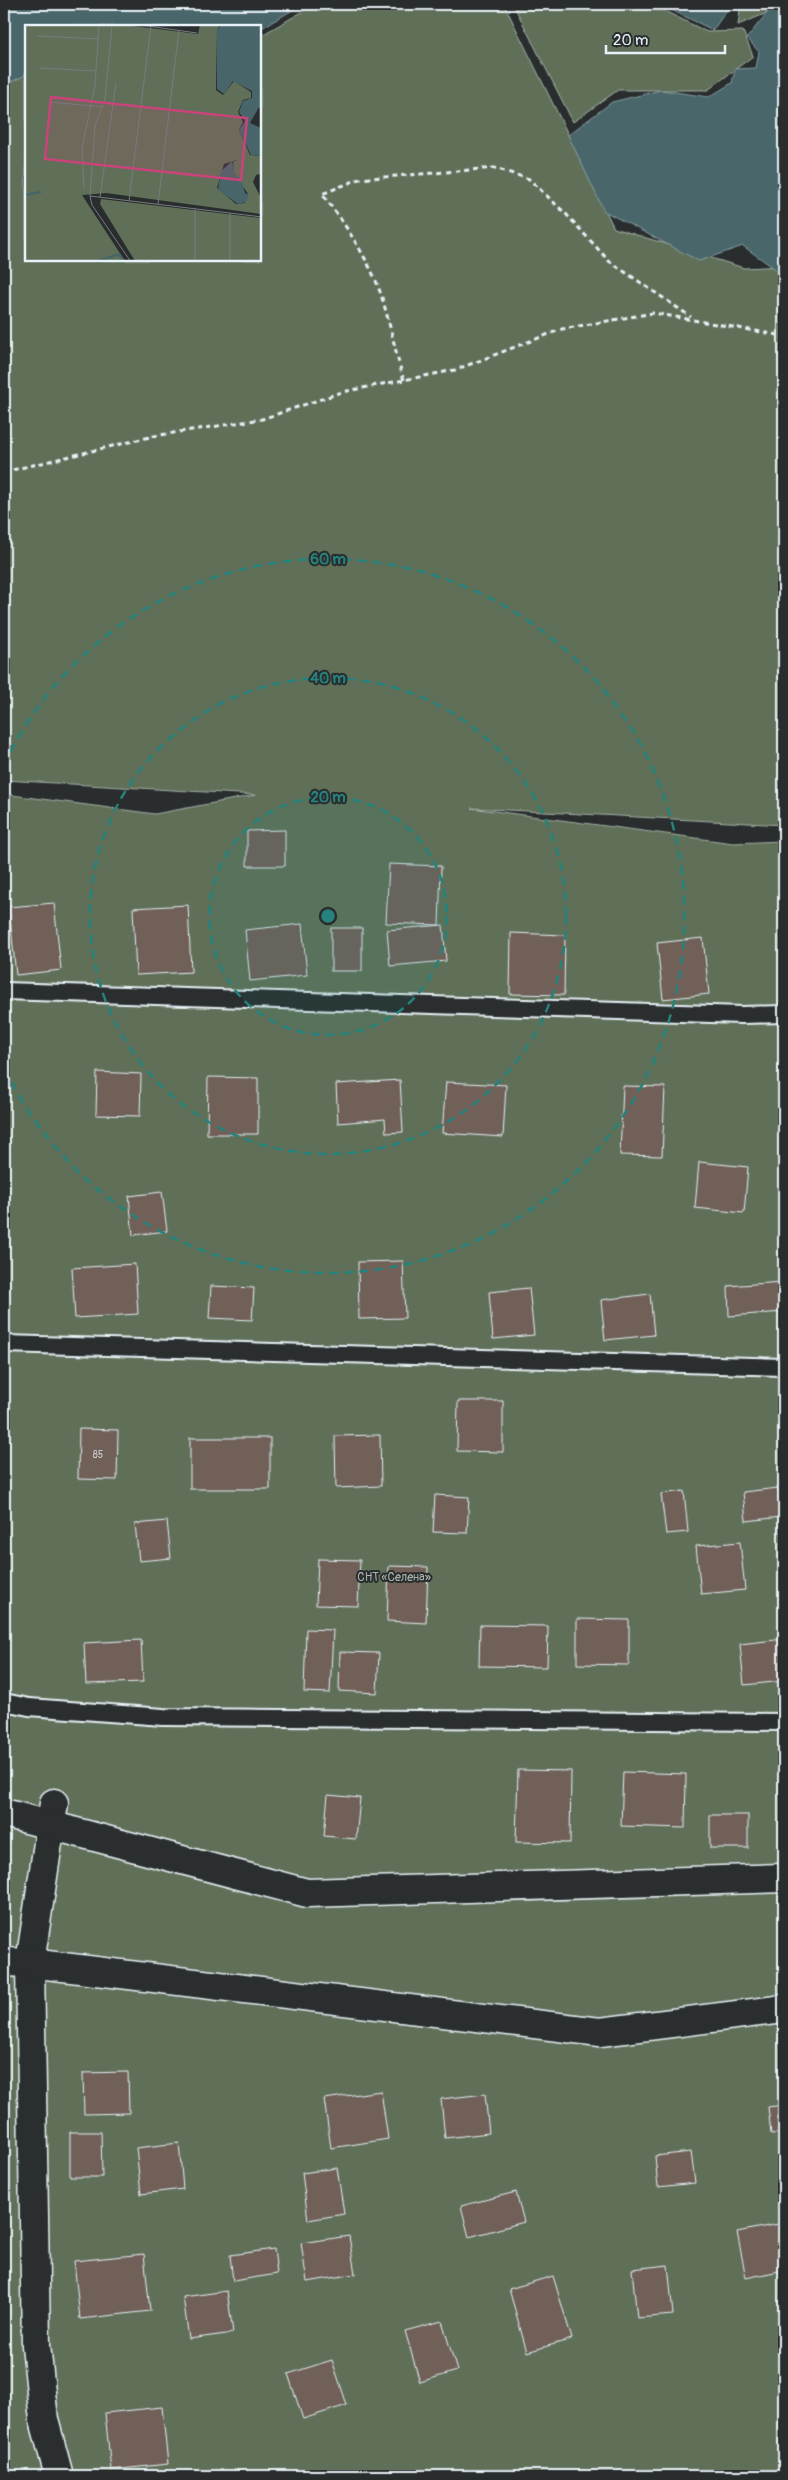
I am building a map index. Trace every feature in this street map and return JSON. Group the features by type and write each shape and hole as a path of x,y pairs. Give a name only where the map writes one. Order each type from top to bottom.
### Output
{"street":[{"path":"4,1813 51,1814 307,1893 784,1878"},
{"path":"51,1814 17,1962 36,2345 44,2420 58,2476"},
{"path":"17,1962 600,2032 784,2009"}],"lane":[{"path":"4,991 732,1015 784,1014"},
{"path":"4,1344 784,1368"},
{"path":"4,1702 29,1707 163,1717 784,1722"}],"path":[{"path":"404,380 393,348 378,286 337,212 322,194 359,179 495,168 529,179 609,261 693,319"},
{"path":"4,472 154,436 262,419 342,392 456,370 562,329 653,313 784,336"}],"green space":[{"name":"СНТ «Селена»","path":"316,4 504,4 614,228 744,268 784,266 784,825 471,808 733,843 784,841 784,2476 4,2476 4,794 155,814 256,795 4,780 4,80 25,66 25,261 261,261 261,35"},
{"path":"513,4 651,4 707,32 743,31 753,56 708,90 618,90 573,122"},
{"path":"741,4 784,4 784,6 738,25"}],"water":[{"path":"4,4 303,4 261,28 261,25 54,25 51,23 50,25 25,25 25,74 24,76 4,85"},
{"path":"659,4 731,4 713,30"},
{"path":"774,4 784,4 784,275 743,246 699,261 604,211 568,135 612,102 661,90 709,97 732,83 735,69 756,68 759,52 747,38"}],"building":[{"path":"285,830 285,866 247,866 247,831"},
{"path":"389,864 441,866 439,925 386,923"},
{"path":"54,903 61,970 16,975 9,907"},
{"path":"188,905 191,972 136,975 133,908"},
{"path":"302,924 307,975 250,981 245,930"},
{"path":"443,925 446,961 390,966 387,930"},
{"path":"331,928 362,928 362,971 331,971"},
{"path":"511,933 565,935 564,995 510,994"},
{"path":"703,938 709,994 663,999 657,943"},
{"path":"97,1072 141,1074 140,1116 96,1115"},
{"path":"208,1077 258,1078 258,1134 207,1134"},
{"path":"400,1080 403,1132 386,1133 385,1119 338,1123 336,1084"},
{"path":"446,1082 506,1085 503,1137 442,1133"},
{"path":"623,1086 665,1087 662,1156 620,1155"},
{"path":"699,1162 748,1167 744,1213 695,1208"},
{"path":"162,1192 167,1231 133,1235 129,1196"},
{"path":"403,1261 405,1318 359,1319 358,1262"},
{"path":"135,1264 138,1314 75,1318 72,1268"},
{"path":"782,1282 784,1312 729,1316 728,1286"},
{"path":"211,1286 254,1288 252,1320 209,1318"},
{"path":"529,1288 534,1335 493,1339 489,1292"},
{"path":"650,1294 654,1335 605,1340 601,1300"},
{"path":"458,1401 503,1401 503,1452 457,1451"},
{"path":"79,1429 118,1430 117,1480 78,1479"},
{"path":"380,1435 381,1486 336,1488 335,1436"},
{"path":"190,1438 270,1438 270,1489 190,1489"},
{"path":"778,1488 781,1517 746,1521 743,1492"},
{"path":"684,1491 688,1532 666,1534 661,1494"},
{"path":"435,1495 469,1497 467,1533 433,1532"},
{"path":"167,1521 171,1558 139,1561 135,1524"},
{"path":"740,1542 745,1590 701,1594 696,1546"},
{"path":"318,1559 360,1560 358,1606 316,1605"},
{"path":"389,1566 428,1567 426,1623 387,1621"},
{"path":"577,1619 629,1620 629,1665 577,1664"},
{"path":"480,1625 548,1626 547,1667 479,1666"},
{"path":"306,1629 333,1630 330,1693 304,1692"},
{"path":"784,1639 784,1681 744,1685 740,1644"},
{"path":"141,1640 143,1682 86,1684 84,1643"},
{"path":"340,1652 379,1653 377,1693 339,1691"},
{"path":"518,1770 571,1771 570,1843 516,1842"},
{"path":"623,1772 686,1774 685,1828 621,1826"},
{"path":"328,1795 360,1798 356,1839 324,1836"},
{"path":"710,1815 748,1815 748,1848 710,1848"},
{"path":"128,2072 129,2113 84,2114 83,2073"},
{"path":"381,2091 388,2139 331,2148 324,2099"},
{"path":"485,2094 489,2133 445,2138 441,2099"},
{"path":"784,2105 784,2133 771,2134 768,2107"},
{"path":"70,2132 101,2132 102,2177 70,2177"},
{"path":"179,2143 183,2189 141,2194 136,2148"},
{"path":"691,2152 695,2183 658,2187 655,2156"},
{"path":"337,2168 344,2214 308,2220 302,2173"},
{"path":"516,2192 524,2222 469,2237 461,2206"},
{"path":"784,2223 784,2270 746,2278 737,2232"},
{"path":"349,2236 355,2274 307,2282 301,2243"},
{"path":"274,2249 277,2274 233,2281 230,2255"},
{"path":"144,2254 150,2311 80,2319 74,2261"},
{"path":"668,2265 673,2315 637,2318 632,2269"},
{"path":"553,2276 572,2339 527,2352 509,2289"},
{"path":"227,2291 233,2333 189,2339 183,2297"},
{"path":"442,2321 457,2371 420,2382 405,2331"},
{"path":"332,2360 347,2405 303,2419 288,2374"},
{"path":"162,2407 168,2464 111,2470 105,2413"}]}
